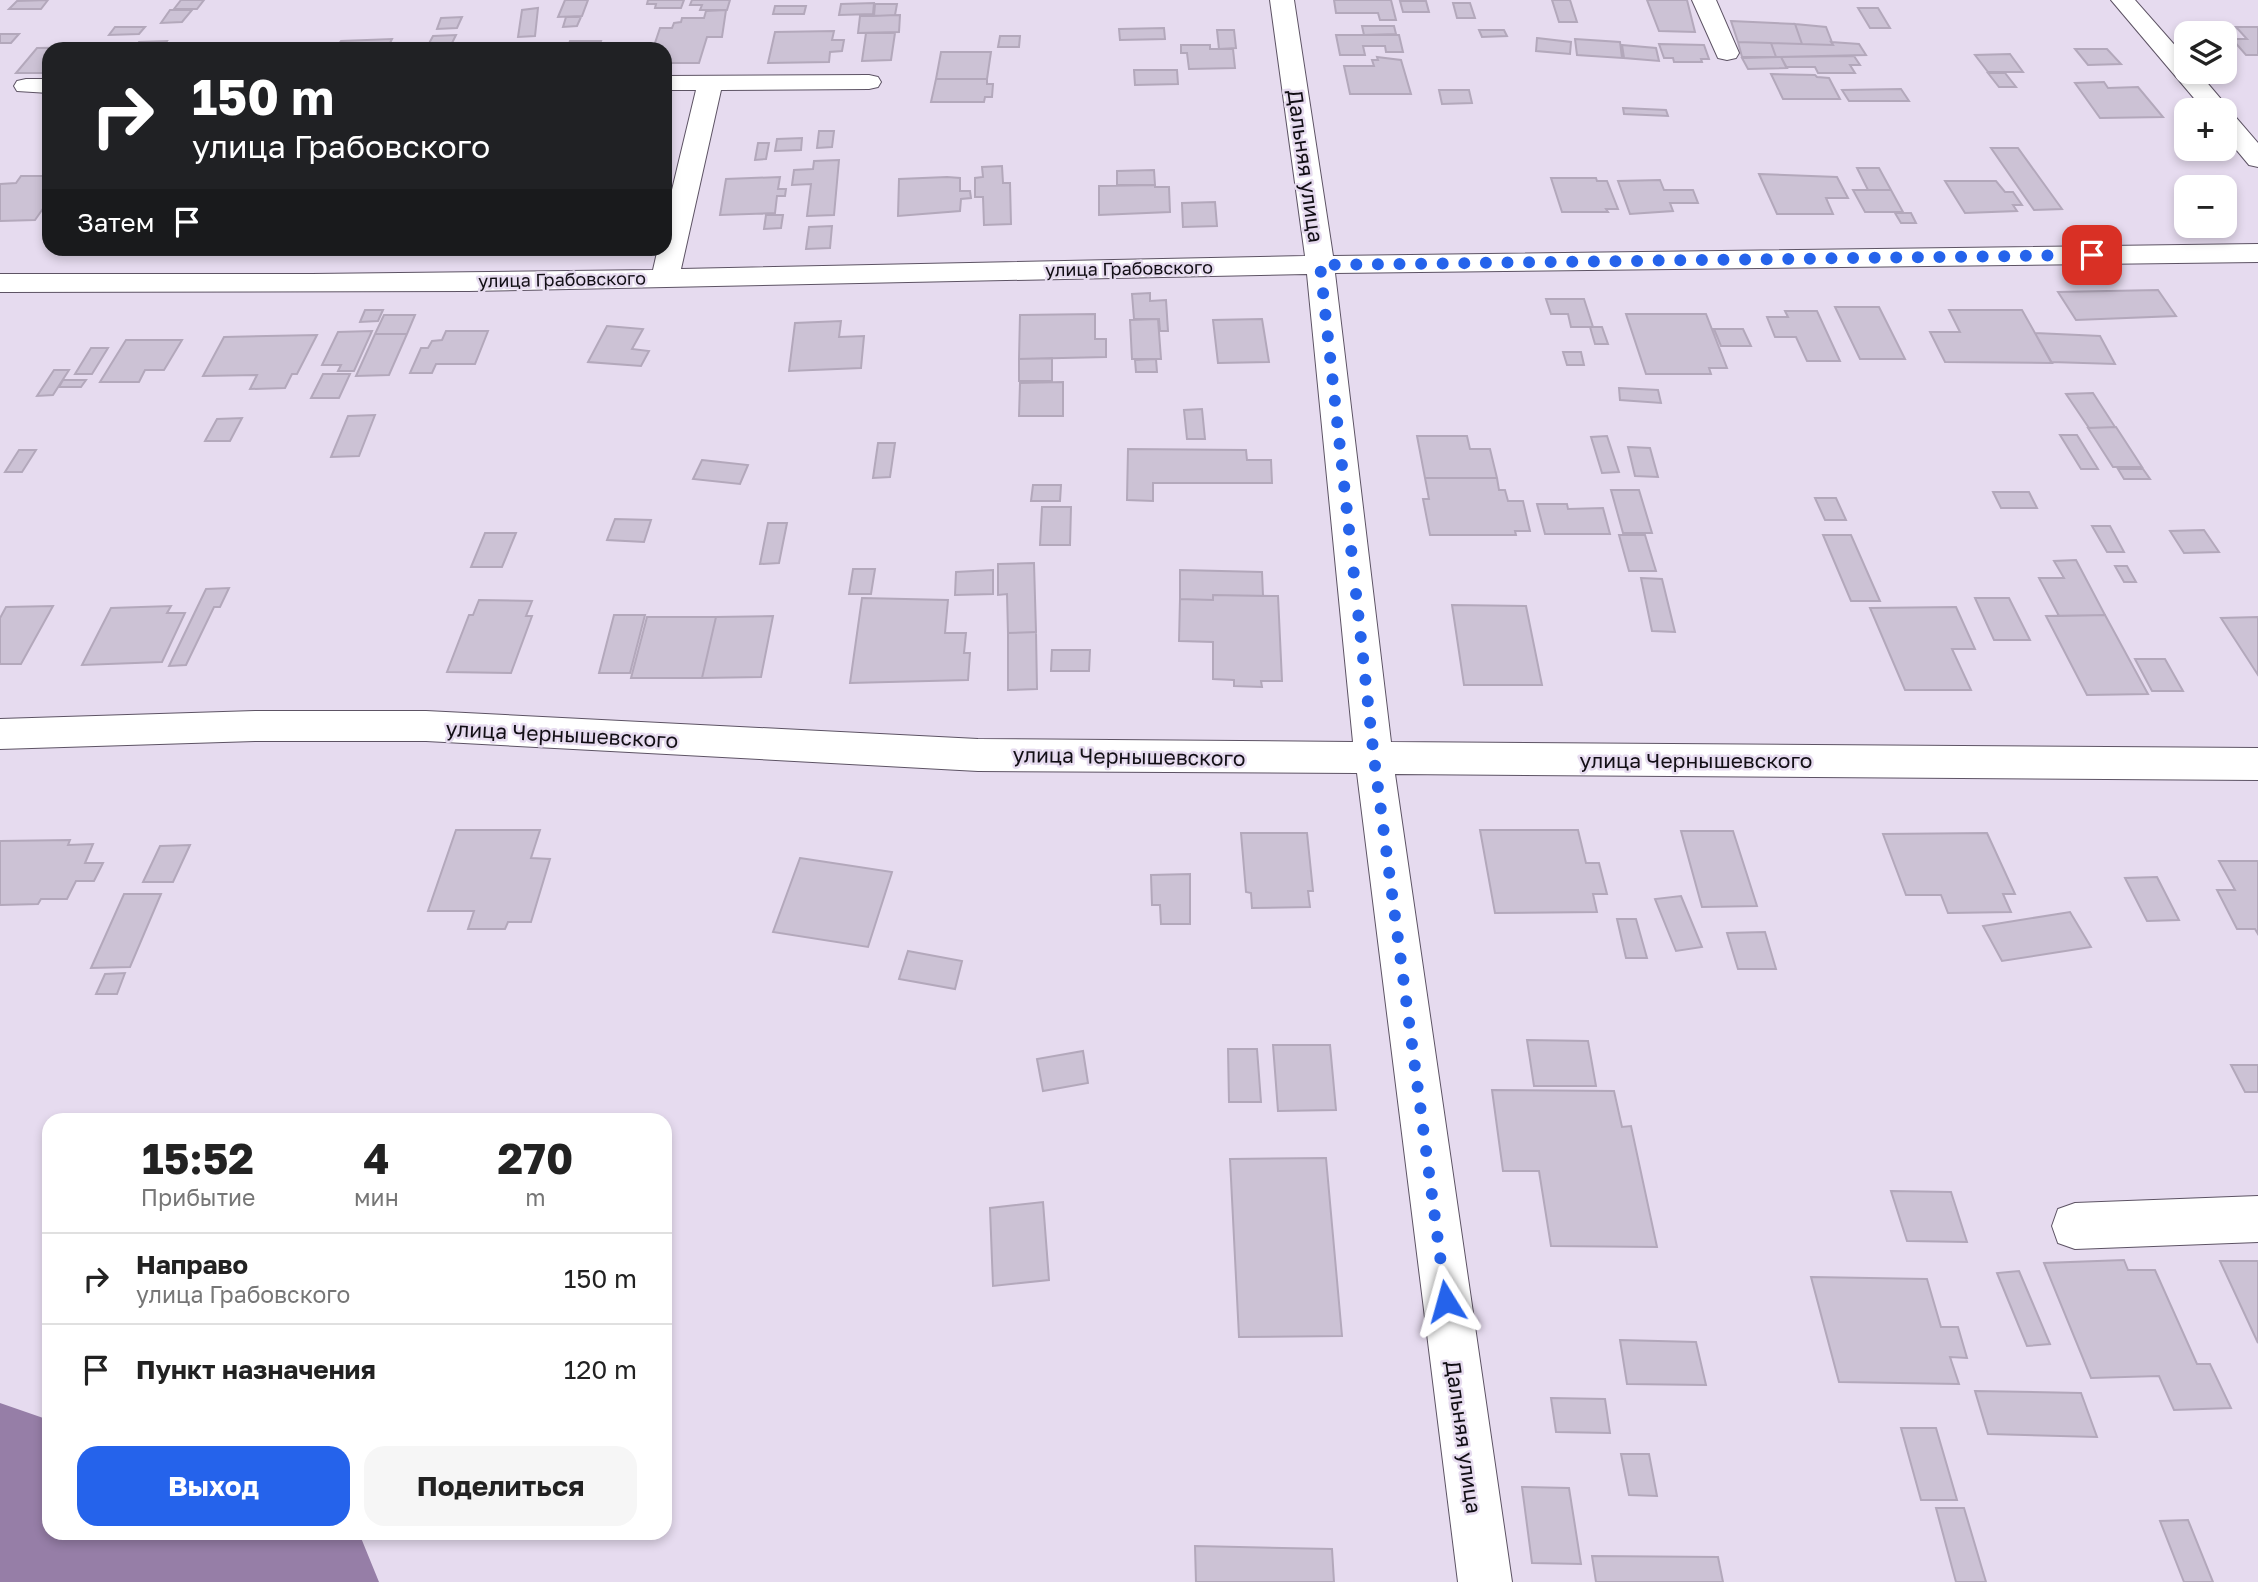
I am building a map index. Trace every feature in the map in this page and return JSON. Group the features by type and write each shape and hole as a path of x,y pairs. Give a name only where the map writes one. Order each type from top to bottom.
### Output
{"street":[{"name":"Дальняя улица","path":"1282,0 1320,265 1374,758 1485,1582"},
{"path":"1704,0 1727,52"},
{"path":"2123,0 2207,98"},
{"path":"672,83 869,82"},
{"path":"672,248 710,84"},
{"path":"2237,134 2258,159"},
{"name":"улица Грабовского","path":"0,283 157,285 1320,265 2258,253"},
{"path":"665,278 670,256"},
{"name":"улица Чернышевского","path":"0,734 255,726 426,726 978,755 2258,764"},
{"path":"2075,1226 2258,1219"}],"shaded area":[{"path":"0,1403 42,1418 42,1540 362,1540 379,1582 0,1582"}],"building":[{"path":"48,0 41,9 9,9 17,1"},
{"path":"181,0 204,0 197,9 174,9"},
{"path":"565,0 588,0 582,16 558,17"},
{"path":"648,0 684,0 681,8 655,8 656,4 647,4"},
{"path":"692,0 730,0 727,10 700,10 702,5 690,5"},
{"path":"1334,0 1391,0 1396,20 1380,20 1378,13 1336,13"},
{"path":"1552,0 1570,0 1577,22 1559,22"},
{"path":"1647,0 1687,0 1695,32 1659,31"},
{"path":"1400,1 1426,1 1429,12 1403,12"},
{"path":"874,3 873,14 839,15 841,4"},
{"path":"1453,3 1470,3 1475,18 1457,18"},
{"path":"875,4 897,4 895,15 874,16"},
{"path":"775,6 806,6 804,14 773,14"},
{"path":"538,8 535,36 518,37 522,10"},
{"path":"1858,8 1878,8 1890,28 1870,28"},
{"path":"170,10 192,10 182,22 161,23"},
{"path":"726,10 722,37 707,37 699,63 672,63 672,42 655,42 660,28 672,28 674,23 681,22 682,18 704,18 706,11"},
{"path":"900,15 899,32 858,33 860,16"},
{"path":"462,17 457,28 437,29 441,18"},
{"path":"566,17 581,17 577,26 563,27"},
{"path":"1731,21 1795,24 1802,44 1738,42"},
{"path":"1795,24 1826,27 1833,45 1802,44"},
{"path":"1362,26 1394,26 1396,34 1364,35"},
{"path":"115,27 145,27 139,34 109,35"},
{"path":"2237,27 2258,27 2258,55 2246,55 2237,45 2237,39 2247,39"},
{"path":"1164,28 1165,39 1120,40 1119,29"},
{"path":"1217,30 1234,30 1236,48 1219,49"},
{"path":"1479,30 1504,30 1507,36 1482,37"},
{"path":"834,31 832,40 844,40 842,51 830,52 829,62 768,63 775,32"},
{"path":"866,33 895,33 891,60 862,61"},
{"path":"0,34 19,34 11,43 0,43"},
{"path":"456,35 452,42 430,42 433,36"},
{"path":"1336,35 1399,35 1403,52 1386,52 1385,46 1363,46 1365,55 1340,55"},
{"path":"1000,36 1020,36 1019,47 998,47"},
{"path":"1537,38 1571,42 1570,54 1536,51"},
{"path":"392,39 390,42 341,41"},
{"path":"1575,39 1620,42 1622,58 1577,55"},
{"path":"570,41 601,41 601,42"},
{"path":"1738,42 1771,43 1776,57 1742,57"},
{"path":"1831,42 1859,44 1866,55 1776,57 1771,43 1833,45"},
{"path":"1659,44 1704,45 1709,59 1701,59 1702,62 1674,62 1673,58 1664,58"},
{"path":"1181,45 1210,45 1210,49 1233,49 1235,68 1189,69 1187,53 1181,53"},
{"path":"1622,45 1656,48 1659,61 1624,58"},
{"path":"37,48 42,48 42,73 16,73"},
{"path":"2075,49 2107,49 2121,64 2088,65"},
{"path":"941,52 991,52 987,79 936,79"},
{"path":"2010,54 2023,72 1988,72 1975,55"},
{"path":"1854,56 1860,65 1850,65 1855,73 1818,73 1815,67 1786,67 1781,57"},
{"path":"1377,57 1401,60 1411,94 1350,94 1344,66 1374,66 1372,60 1378,60"},
{"path":"1781,57 1787,68 1748,69 1742,58"},
{"path":"1134,70 1177,70 1178,84 1135,85"},
{"path":"1988,73 2005,73 2016,87 1999,87"},
{"path":"1771,74 1829,78 1840,99 1783,99"},
{"path":"936,79 987,79 987,84 993,84 992,97 985,97 984,102 931,102"},
{"path":"2104,82 2108,88 2138,87 2163,117 2100,118 2075,83"},
{"path":"1901,89 1909,101 1849,101 1842,90"},
{"path":"1439,90 1469,90 1472,103 1442,104"},
{"path":"1623,108 1666,110 1668,116 1624,114"},
{"path":"819,131 834,131 832,147 817,148"},
{"path":"802,138 801,150 775,151 777,139"},
{"path":"758,143 769,143 766,159 755,160"},
{"path":"1991,148 2018,148 2062,209 2034,210"},
{"path":"839,160 834,215 807,216 811,184 792,185 794,170 813,169 814,161"},
{"path":"1002,166 1003,183 1010,183 1011,224 984,225 983,197 975,197 975,178 983,177 982,167"},
{"path":"1857,168 1879,168 1891,190 1868,190"},
{"path":"1154,170 1155,185 1117,185 1117,171"},
{"path":"1759,174 1837,177 1848,198 1826,198 1833,214 1777,214"},
{"path":"21,176 42,176 42,210 35,220 0,221 0,184 16,183"},
{"path":"780,177 778,189 786,189 785,196 777,196 775,213 720,215 726,179"},
{"path":"960,178 960,191 970,191 971,198 961,199 960,211 898,216 899,179"},
{"path":"1551,178 1596,178 1597,181 1607,181 1618,209 1606,209 1608,212 1562,212"},
{"path":"1660,180 1664,190 1693,190 1698,203 1670,203 1673,211 1630,214 1618,181"},
{"path":"1945,181 1996,181 2005,192 2013,192 2022,205 2013,205 2017,211 1965,213"},
{"path":"1099,186 1169,187 1170,212 1099,215"},
{"path":"1853,190 1891,190 1903,212 1865,212"},
{"path":"1215,202 1217,226 1183,227 1182,203"},
{"path":"1895,213 1911,213 1916,223 1901,223"},
{"path":"766,215 783,215 781,228 764,229"},
{"path":"832,226 830,248 806,249 809,227"},
{"path":"2158,290 2176,316 2076,320 2058,292"},
{"path":"1150,293 1150,301 1166,300 1168,331 1160,331 1159,319 1134,319 1132,294"},
{"path":"1546,299 1584,299 1593,327 1571,327 1568,314 1551,314"},
{"path":"1835,307 1879,307 1905,359 1860,359"},
{"path":"365,310 383,310 378,321 360,322"},
{"path":"1949,310 2022,310 2052,363 1945,362 1930,332 1960,332"},
{"path":"1785,311 1817,311 1840,361 1807,361 1796,337 1775,337 1767,317 1788,317"},
{"path":"1095,314 1095,339 1106,339 1106,357 1019,359 1020,315"},
{"path":"1626,314 1706,314 1727,368 1709,368 1711,374 1646,374"},
{"path":"384,315 415,315 407,334 375,334"},
{"path":"1158,319 1161,359 1132,359 1130,320"},
{"path":"1262,319 1269,362 1218,363 1213,320"},
{"path":"841,321 839,337 864,336 861,368 789,371 795,323"},
{"path":"607,326 643,329 632,349 649,351 641,366 588,362"},
{"path":"1590,327 1602,327 1608,344 1595,344"},
{"path":"1714,329 1743,329 1751,346 1721,346"},
{"path":"372,331 354,371 338,371 341,365 322,365 338,332"},
{"path":"446,331 488,331 475,364 436,364 432,373 410,373 421,348 428,348 432,341 442,340"},
{"path":"2035,333 2100,336 2115,364 2051,362"},
{"path":"375,334 407,334 389,375 356,376"},
{"path":"317,335 297,374 292,374 285,388 250,389 257,375 203,376 224,337"},
{"path":"126,340 182,340 164,370 145,370 139,382 100,382"},
{"path":"91,348 108,348 92,374 75,374"},
{"path":"1563,352 1581,352 1584,365 1567,365"},
{"path":"1052,358 1052,381 1019,381 1019,359"},
{"path":"1156,359 1157,372 1136,372 1135,360"},
{"path":"54,370 69,370 53,395 37,396"},
{"path":"323,374 350,374 339,398 311,398"},
{"path":"63,380 86,380 81,387 59,387"},
{"path":"1063,382 1063,416 1019,416 1020,383"},
{"path":"1619,388 1658,390 1661,403 1620,400"},
{"path":"2093,393 2115,427 2089,428 2066,394"},
{"path":"1202,409 1205,439 1187,439 1184,410"},
{"path":"375,415 359,456 331,457 348,416"},
{"path":"242,418 230,441 205,441 217,419"},
{"path":"2116,427 2142,467 2113,467 2088,428"},
{"path":"2060,435 2077,435 2098,469 2081,469"},
{"path":"1417,436 1467,436 1470,449 1490,449 1497,478 1425,478"},
{"path":"1607,436 1619,472 1602,473 1591,437"},
{"path":"878,443 895,443 890,477 873,478"},
{"path":"1628,447 1650,448 1658,477 1635,476"},
{"path":"1128,449 1246,450 1247,460 1271,460 1272,483 1153,483 1153,501 1127,500"},
{"path":"19,450 36,450 22,472 5,472"},
{"path":"702,460 748,465 740,484 693,479"},
{"path":"2118,469 2143,469 2150,479 2124,479"},
{"path":"1425,478 1497,478 1499,490 1505,490 1508,501 1523,501 1530,531 1515,531 1516,535 1430,535 1423,499 1429,499"},
{"path":"1033,485 1061,485 1060,501 1031,501"},
{"path":"1611,490 1639,490 1652,533 1623,533"},
{"path":"1993,492 2029,492 2037,508 2001,508"},
{"path":"1815,498 1836,498 1846,520 1825,520"},
{"path":"1537,504 1567,504 1568,509 1603,508 1610,534 1545,534"},
{"path":"1042,507 1071,507 1070,545 1040,545"},
{"path":"615,519 651,520 644,542 607,540"},
{"path":"768,523 787,523 779,563 760,564"},
{"path":"2092,526 2110,526 2124,552 2107,552"},
{"path":"2204,530 2219,552 2184,553 2170,531"},
{"path":"485,533 516,533 502,567 471,567"},
{"path":"1619,535 1645,535 1656,571 1629,571"},
{"path":"1823,535 1851,535 1880,601 1851,601"},
{"path":"2076,560 2105,615 2059,616 2039,578 2064,578 2054,561"},
{"path":"1034,563 1036,632 1008,633 1007,594 998,595 998,564"},
{"path":"2115,566 2127,566 2136,582 2124,582"},
{"path":"853,569 875,569 871,594 849,594"},
{"path":"993,570 993,594 955,595 956,572"},
{"path":"1180,570 1262,572 1263,596 1213,595 1213,600 1180,599"},
{"path":"1641,578 1662,579 1675,632 1652,631"},
{"path":"229,588 220,607 214,607 186,665 169,666 206,589"},
{"path":"1213,595 1278,596 1282,681 1261,681 1262,687 1234,686 1234,680 1213,679 1213,642 1179,641 1180,599 1213,600"},
{"path":"862,598 948,600 945,633 966,633 964,653 970,653 968,680 850,683"},
{"path":"1975,598 2009,598 2030,640 1994,640"},
{"path":"479,600 532,601 526,616 532,616 511,673 447,672 469,615 473,615"},
{"path":"1452,605 1526,606 1542,685 1464,685"},
{"path":"53,606 21,664 0,664 0,618 6,607"},
{"path":"171,606 167,613 185,613 162,662 82,665 111,608"},
{"path":"1956,607 1975,649 1952,649 1971,690 1905,690 1870,608"},
{"path":"614,615 645,615 630,673 599,673"},
{"path":"2105,615 2148,694 2087,695 2046,616"},
{"path":"773,616 761,677 702,678 716,617"},
{"path":"647,617 716,617 702,678 631,678"},
{"path":"2258,617 2258,675 2221,618"},
{"path":"1036,632 1037,689 1008,690 1008,633"},
{"path":"1052,650 1090,650 1089,671 1051,671"},
{"path":"2135,659 2165,659 2183,691 2152,691"},
{"path":"456,830 540,830 531,858 550,859 531,922 508,922 505,929 468,929 474,911 428,911"},
{"path":"1480,830 1578,830 1586,863 1599,863 1607,894 1593,894 1597,912 1495,913"},
{"path":"1681,831 1733,831 1757,906 1702,907"},
{"path":"1241,833 1307,833 1313,891 1308,891 1310,907 1252,908 1251,893 1246,892"},
{"path":"1987,833 2015,894 2003,894 2011,912 1948,913 1941,895 1906,895 1883,834"},
{"path":"70,840 68,845 93,844 85,863 103,863 94,881 76,881 67,899 41,899 38,904 0,905 0,841"},
{"path":"190,845 173,882 143,882 160,846"},
{"path":"800,858 892,872 868,947 773,932"},
{"path":"2219,861 2258,861 2258,934 2255,929 2237,929 2217,890 2235,890"},
{"path":"1190,874 1190,924 1161,924 1160,905 1152,905 1151,875"},
{"path":"2157,877 2179,920 2147,921 2125,878"},
{"path":"124,894 161,894 130,967 91,968"},
{"path":"1681,896 1702,947 1676,951 1655,899"},
{"path":"2070,912 2091,947 2002,961 1983,926"},
{"path":"1617,919 1636,919 1647,958 1626,958"},
{"path":"1765,932 1776,969 1738,969 1727,933"},
{"path":"908,951 962,961 955,989 899,979"},
{"path":"125,973 117,994 96,994 105,974"},
{"path":"1527,1040 1588,1041 1596,1086 1534,1086"},
{"path":"1273,1045 1330,1045 1336,1110 1278,1111"},
{"path":"1228,1049 1257,1049 1261,1102 1229,1102"},
{"path":"1083,1051 1088,1083 1043,1091 1037,1059"},
{"path":"2231,1065 2258,1065 2258,1092 2245,1092"},
{"path":"1492,1090 1614,1091 1622,1127 1631,1126 1657,1247 1551,1246 1539,1171 1503,1171"},
{"path":"1326,1158 1342,1336 1239,1337 1230,1159"},
{"path":"1891,1191 1951,1192 1967,1242 1907,1241"},
{"path":"1043,1202 1049,1280 993,1286 990,1208"},
{"path":"2124,1260 2128,1270 2155,1270 2197,1364 2210,1364 2231,1408 2174,1410 2159,1376 2091,1378 2044,1263"},
{"path":"2220,1261 2258,1261 2258,1343"},
{"path":"2019,1271 2050,1344 2027,1346 1997,1273"},
{"path":"1811,1277 1927,1279 1941,1327 1958,1327 1967,1358 1950,1357 1959,1384 1839,1382"},
{"path":"1620,1340 1696,1342 1706,1385 1627,1384"},
{"path":"1975,1391 2081,1393 2097,1437 1988,1434"},
{"path":"1551,1398 1605,1399 1610,1433 1556,1432"},
{"path":"1901,1428 1936,1428 1957,1500 1921,1500"},
{"path":"1621,1454 1649,1454 1657,1496 1629,1495"},
{"path":"1522,1487 1569,1488 1581,1564 1532,1563"},
{"path":"1936,1508 1964,1508 1986,1582 1956,1582"},
{"path":"2188,1520 2213,1582 2184,1582 2160,1521"},
{"path":"1195,1546 1332,1549 1334,1582 1196,1582"},
{"path":"1592,1556 1718,1557 1723,1582 1596,1582"}],"route":[{"path":"1446,1301 1374,758 1320,265 2092,255"}]}
